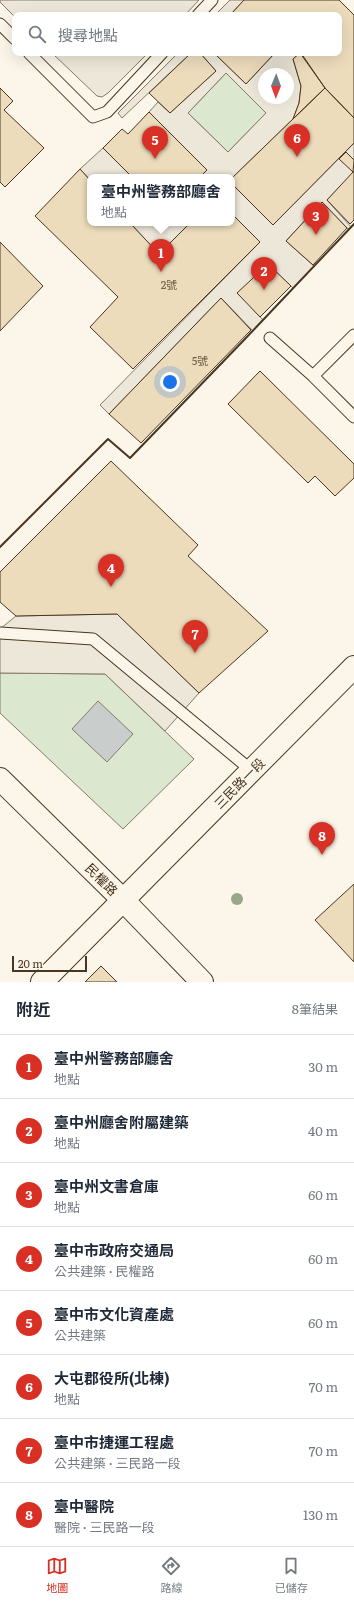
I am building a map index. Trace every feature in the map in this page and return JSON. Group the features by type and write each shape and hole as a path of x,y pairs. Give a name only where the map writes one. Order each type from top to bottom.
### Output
{"main road":[{"name":"三民路一段","path":"42,982 354,667"},
{"name":"民權路","path":"0,779 123,900 202,982"}],"lane":[{"path":"201,12 212,0"},
{"path":"0,24 12,36"},
{"path":"32,56 93,117 100,116 107,112 159,56"},
{"path":"313,376 354,335"},
{"path":"270,338 313,376 354,417"},
{"path":"0,633 93,639 251,770"}],"green space":[{"path":"226,73 266,113 228,152 188,113"},
{"path":"0,673 105,674 194,759 123,829 0,713"}],"shaded area":[{"path":"0,0 199,0 188,12 12,12 12,14 0,2"},
{"path":"230,0 244,0 233,12 218,12"},
{"path":"55,56 145,56 108,93 102,97 97,96"},
{"path":"175,56 188,56 122,118 118,113"},
{"path":"203,56 217,56 246,84 258,71 258,104 294,104 294,68 261,68 272,56 296,56 293,59 301,86 299,103 293,119 235,175 203,174 207,170 149,112 158,102 170,113 216,71","holes":["226,73 266,113 228,152 188,113"]},
{"path":"354,143 354,172 327,200 351,227 349,229 347,228 322,202 286,241 314,266 293,288 268,264 238,293 263,320 253,331 221,298 109,414 100,405 260,242 235,217 235,187 273,225"},
{"path":"103,148 129,174 87,174 87,177 80,169"},
{"path":"133,226 187,226 159,254"},
{"path":"117,614 199,693 165,731 105,674 0,673 0,629 16,616"},
{"path":"98,701 133,734 107,762 72,729"}],"building":[{"path":"244,0 339,0 354,15 354,118 325,88 303,56 342,56 342,12 233,12"},
{"path":"188,56 203,56 216,71 170,113 149,93"},
{"path":"217,56 272,56 261,68 258,68 258,71 246,84"},
{"path":"296,56 302,56 325,88 293,119 299,103 301,86 293,59"},
{"path":"0,88 13,101 4,110 44,148 5,187 0,182"},
{"path":"325,88 354,118 354,143 273,225 235,187 235,175"},
{"path":"149,112 207,170 203,174 129,174 103,148 122,129 128,134"},
{"path":"346,152 354,160 353,172 339,159"},
{"path":"80,169 87,177 87,226 133,226 159,254 187,226 235,226 235,217 260,242 133,369 90,327 118,297 35,216"},
{"path":"353,172 354,220 350,224 327,200"},
{"path":"322,202 347,228 313,265 286,241"},
{"path":"0,242 43,286 0,331"},
{"path":"268,264 291,286 260,317 237,293"},
{"path":"221,298 251,330 141,443 109,414"},
{"path":"260,371 354,464 354,478 335,496 315,476 308,483 228,404"},
{"path":"111,461 198,545 188,556 268,631 199,693 117,614 16,616 0,602 0,572"},
{"path":"354,884 354,962 315,920"},
{"path":"101,966 117,982 85,982"}],"wall":[{"path":"0,547 108,439 130,458 354,224"}],"place":[{"name":"大屯郡役所(北棟)","path":"297,157"},
{"name":"臺中市文化資產處","path":"155,159"},
{"name":"臺中州文書倉庫","path":"316,235"},
{"name":"臺中州警務部廳舍","path":"161,272"},
{"name":"臺中州廳舍附屬建築","path":"264,290"},
{"name":"臺中市政府交通局","path":"111,587"},
{"name":"臺中市捷運工程處","path":"195,653"},
{"name":"臺中醫院","path":"322,855"}]}
